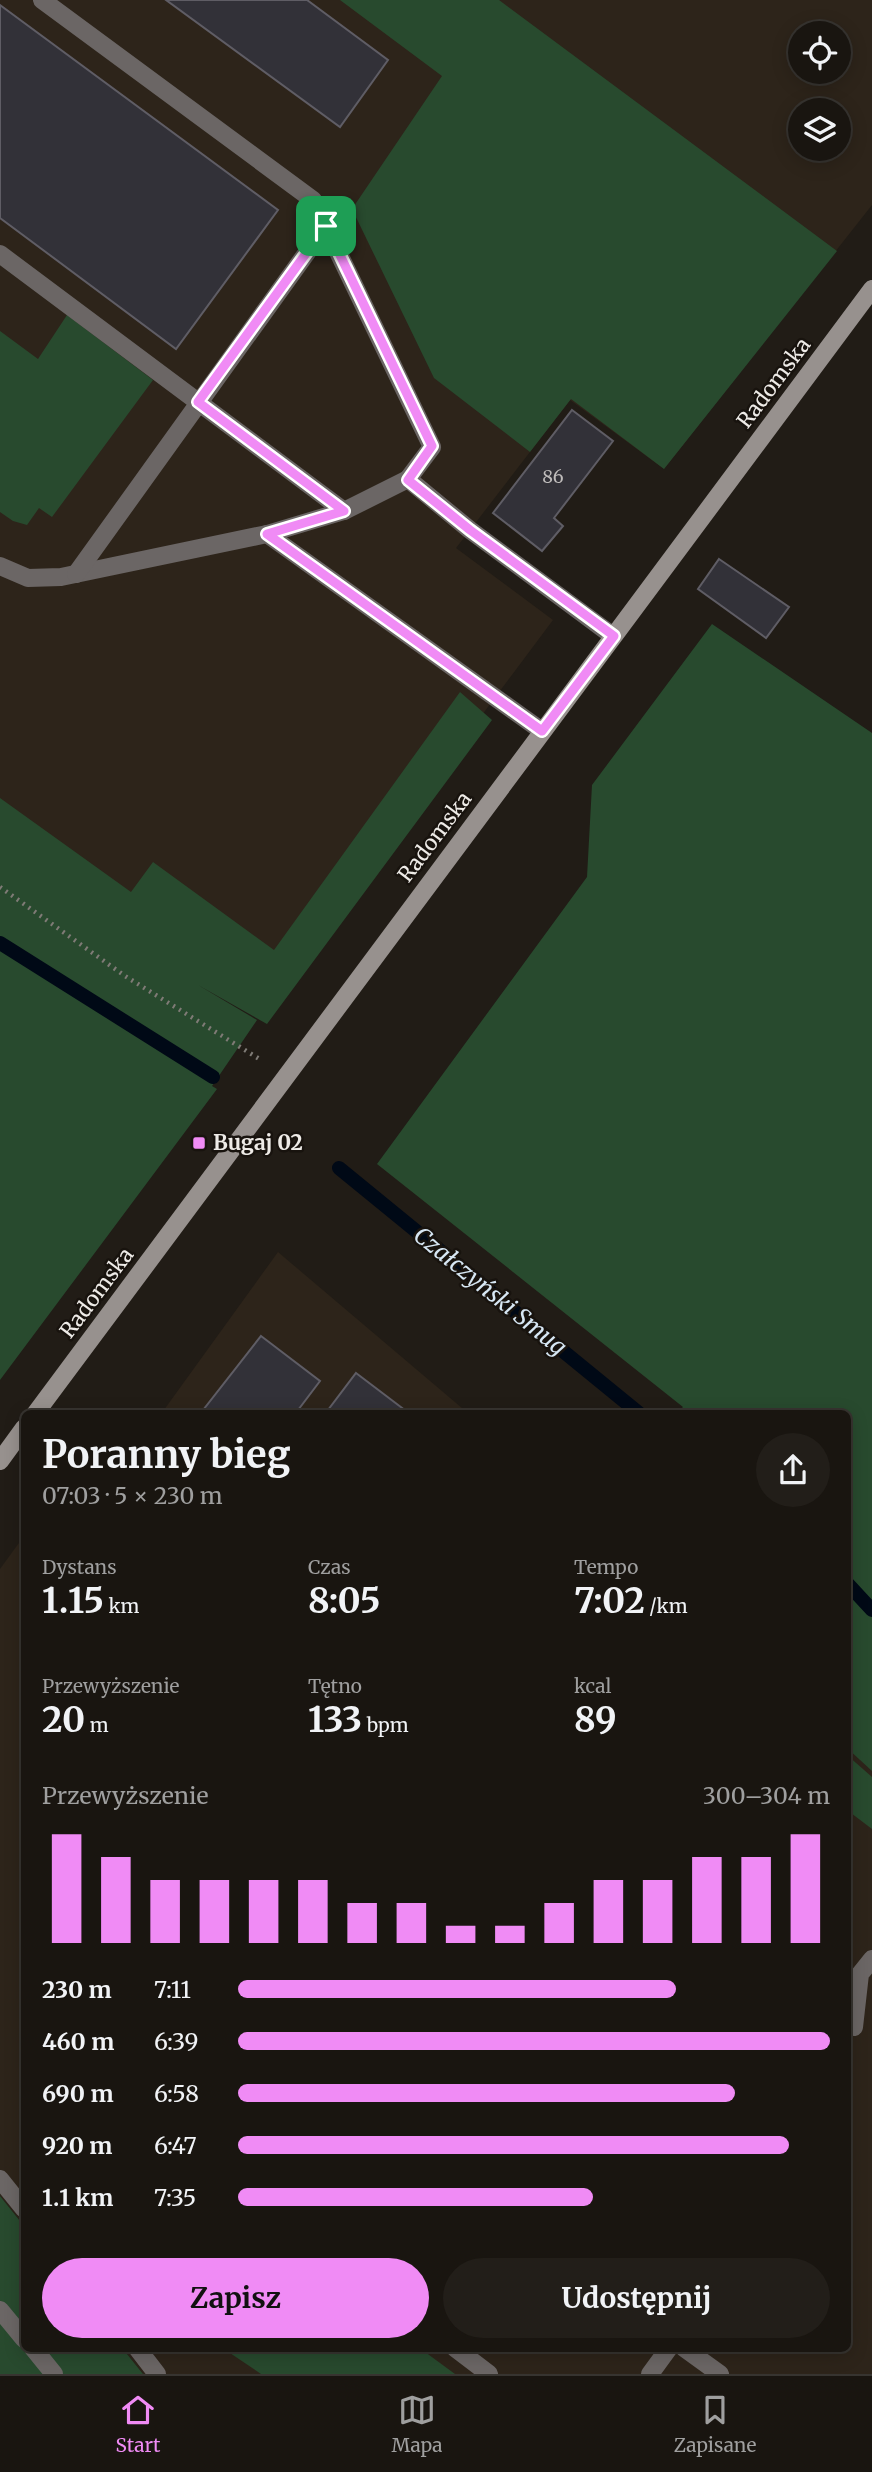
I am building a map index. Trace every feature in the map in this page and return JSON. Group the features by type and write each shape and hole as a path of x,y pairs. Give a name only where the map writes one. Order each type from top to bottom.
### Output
{"street":[{"path":"0,566 28,578 61,577 267,534 344,511 408,480 432,446 313,200 42,0"},
{"path":"76,574 326,226"},
{"path":"0,254 344,511"},
{"name":"Radomska","path":"38,1410 872,289"},
{"path":"408,480 470,530 614,636"},
{"path":"267,534 542,731"},
{"path":"0,1461 21,1437"},
{"path":"851,2018 860,1973 872,1959"},
{"path":"0,2179 21,2205"},
{"path":"0,2310 21,2335"},
{"path":"36,2352 54,2374"},
{"path":"139,2352 157,2374"},
{"path":"460,2352 489,2374"},
{"path":"650,2374 666,2352"},
{"path":"690,2352 720,2374"}],"path":[{"path":"0,887 125,976 285,1076"}],"shaded area":[{"path":"0,0 872,0 872,205 664,469 570,400 456,548 553,620 292,969 0,846"},
{"path":"278,1252 464,1410 164,1410"},
{"path":"21,1540 21,2222 0,2196 0,1569"},
{"path":"851,1749 872,1768 872,2374 143,2374 125,2352 851,2352"}],"green space":[{"path":"340,0 499,0 837,251 664,469 571,399 530,452 434,378 352,209 442,76"},
{"path":"67,315 153,380 52,517 39,508 27,525 13,521 0,512 0,331 38,359"},
{"path":"712,624 872,733 872,1771 851,1752 851,1410 680,1410 683,1407 377,1164 587,877 592,785"},
{"path":"460,692 492,720 267,1024 198,985 257,1020 212,1086 217,1089 0,1380 0,798 131,892 153,862 274,950"},
{"path":"851,1759 872,1777 872,1829 851,1813"},
{"path":"0,2196 21,2222 21,2352 125,2352 143,2374 0,2374"},
{"path":"228,2352 425,2352 455,2374 261,2374"}],"building":[{"path":"166,0 307,0 388,60 340,127"},
{"path":"0,5 278,210 176,349 0,218"},
{"path":"572,410 613,441 554,518 563,526 542,551 493,513"},
{"path":"719,559 789,607 766,638 698,589"},
{"path":"261,1336 320,1381 298,1410 203,1410"},
{"path":"356,1373 405,1410 328,1410"}],"waterway":[{"name":"Czałczyński Smug","path":"0,943 213,1077"},
{"name":"Czałczyński Smug","path":"339,1168 635,1410"},
{"name":"Czałczyński Smug","path":"851,1587 872,1610"}],"place":[{"name":"Bugaj 02","path":"199,1143"}],"route":[{"path":"326,226 432,446 408,480 470,530 614,636 542,731 267,534 344,511 198,402 326,226"}]}
